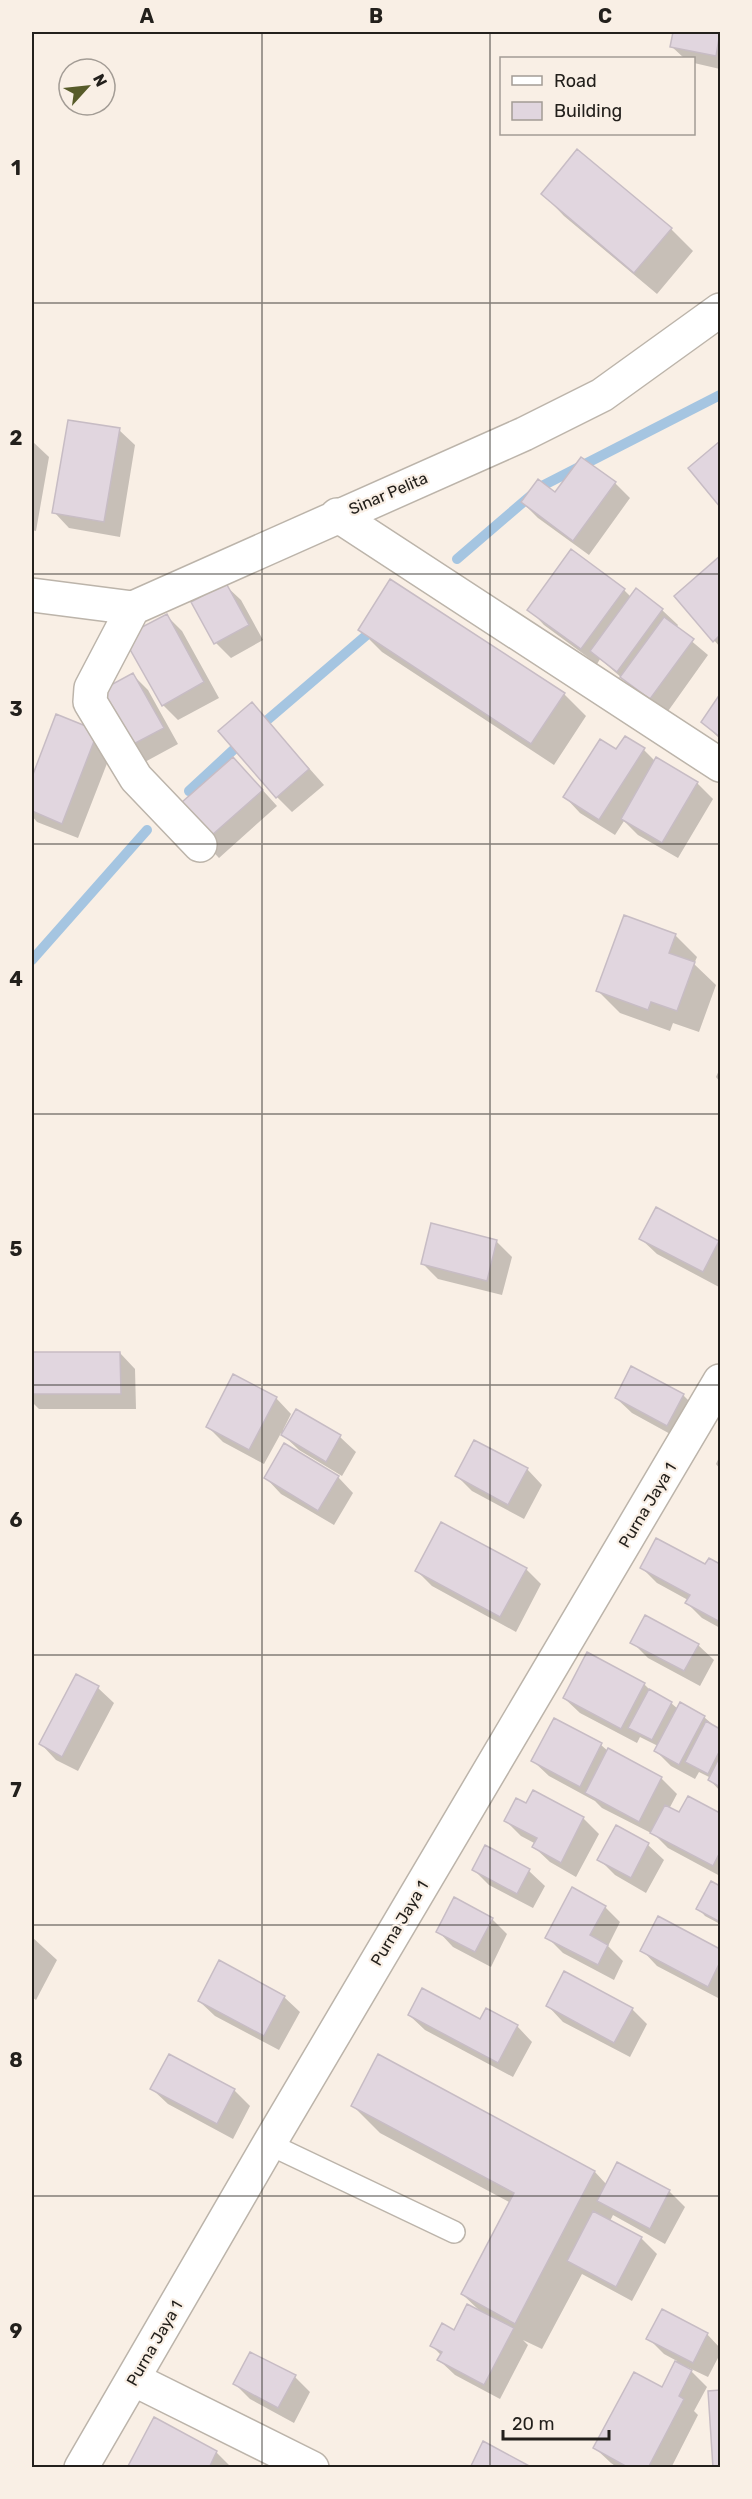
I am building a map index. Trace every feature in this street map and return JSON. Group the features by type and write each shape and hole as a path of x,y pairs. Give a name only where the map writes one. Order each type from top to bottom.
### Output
{"street":[{"name":"Sinar Pelita","path":"133,608 337,515 524,434 602,395 720,310"},
{"path":"337,515 720,765"},
{"path":"32,595 133,608 92,688 90,702 136,778 200,845"},
{"name":"Purna Jaya 1","path":"81,2468 269,2144 720,1381"},
{"path":"133,2379 312,2468"}],"lane":[{"path":"269,2144 454,2232"}],"building":[{"path":"673,32 720,32 716,56 670,47"},
{"path":"577,149 672,228 634,273 541,194"},
{"path":"68,420 120,428 104,522 52,513"},
{"path":"720,441 720,507 688,468"},
{"path":"581,457 616,482 573,541 521,502 538,479 555,492"},
{"path":"571,549 625,589 581,649 527,610"},
{"path":"720,556 720,635 713,642 674,596"},
{"path":"390,579 565,693 531,744 358,630"},
{"path":"226,583 249,625 214,644 191,602"},
{"path":"636,588 663,609 617,672 590,651"},
{"path":"167,614 204,682 162,706 123,637"},
{"path":"664,617 694,639 650,699 620,677"},
{"path":"133,673 164,728 126,748 96,693"},
{"path":"720,694 720,737 701,722"},
{"path":"252,702 309,769 276,798 218,731"},
{"path":"56,714 98,731 62,824 32,811 32,777"},
{"path":"625,736 645,748 599,820 563,797 600,739 616,749"},
{"path":"233,757 263,790 203,843 173,810"},
{"path":"656,757 698,782 662,843 621,819"},
{"path":"624,915 676,934 669,953 695,962 677,1011 651,1002 648,1010 596,991"},
{"path":"656,1207 719,1241 703,1272 639,1239"},
{"path":"431,1223 497,1240 487,1281 421,1264"},
{"path":"32,1352 120,1352 121,1394 32,1394"},
{"path":"631,1366 684,1394 667,1426 615,1398"},
{"path":"233,1374 277,1397 249,1450 206,1427"},
{"path":"296,1409 341,1435 326,1462 281,1435"},
{"path":"474,1440 528,1468 508,1505 455,1476"},
{"path":"284,1443 339,1476 318,1511 264,1478"},
{"path":"441,1522 527,1568 500,1617 415,1571"},
{"path":"656,1538 705,1564 709,1558 720,1564 720,1622 685,1603 690,1595 640,1568"},
{"path":"645,1615 699,1644 684,1671 630,1643"},
{"path":"587,1652 645,1683 621,1729 563,1698"},
{"path":"76,1674 99,1686 62,1757 39,1744"},
{"path":"649,1689 672,1702 652,1740 628,1728"},
{"path":"680,1702 705,1716 679,1765 654,1751"},
{"path":"554,1718 602,1743 580,1787 531,1761"},
{"path":"706,1721 720,1729 720,1750 708,1774 685,1762"},
{"path":"608,1748 662,1777 639,1822 585,1793"},
{"path":"720,1756 720,1787 708,1780"},
{"path":"533,1790 584,1817 561,1863 532,1847 537,1838 504,1821 516,1798 526,1803"},
{"path":"688,1796 720,1813 720,1852 713,1866 650,1833 665,1805 679,1812"},
{"path":"616,1825 649,1843 631,1878 597,1860"},
{"path":"485,1845 530,1869 517,1894 472,1870"},
{"path":"711,1881 720,1886 720,1922 696,1909"},
{"path":"572,1887 606,1906 590,1935 608,1945 598,1965 545,1938"},
{"path":"454,1897 493,1918 475,1952 436,1932"},
{"path":"658,1916 720,1949 720,1962 708,1987 640,1951"},
{"path":"219,1960 285,1996 264,2036 198,2001"},
{"path":"564,1971 633,2008 614,2043 546,2006"},
{"path":"422,1988 480,2019 486,2008 518,2025 498,2063 408,2015"},
{"path":"169,2054 235,2089 217,2124 150,2089"},
{"path":"378,2054 595,2171 515,2324 461,2294 514,2193 351,2106"},
{"path":"617,2162 670,2190 650,2229 597,2201"},
{"path":"593,2211 642,2237 616,2287 567,2261"},
{"path":"467,2304 514,2328 484,2385 437,2360 442,2352 430,2346 442,2323 454,2330"},
{"path":"662,2309 708,2333 693,2363 646,2339"},
{"path":"250,2352 296,2375 278,2408 233,2384"},
{"path":"675,2361 692,2370 679,2396 684,2399 648,2468 629,2468 593,2448 634,2372 662,2387"},
{"path":"720,2390 720,2468 713,2468 708,2391"},
{"path":"154,2417 217,2451 209,2468 127,2468"},
{"path":"483,2441 533,2468 470,2468"}],"waterway":[{"path":"457,559 542,486 720,395"},
{"path":"258,728 376,627"},
{"path":"189,791 244,740"},
{"path":"32,960 147,830"}]}
